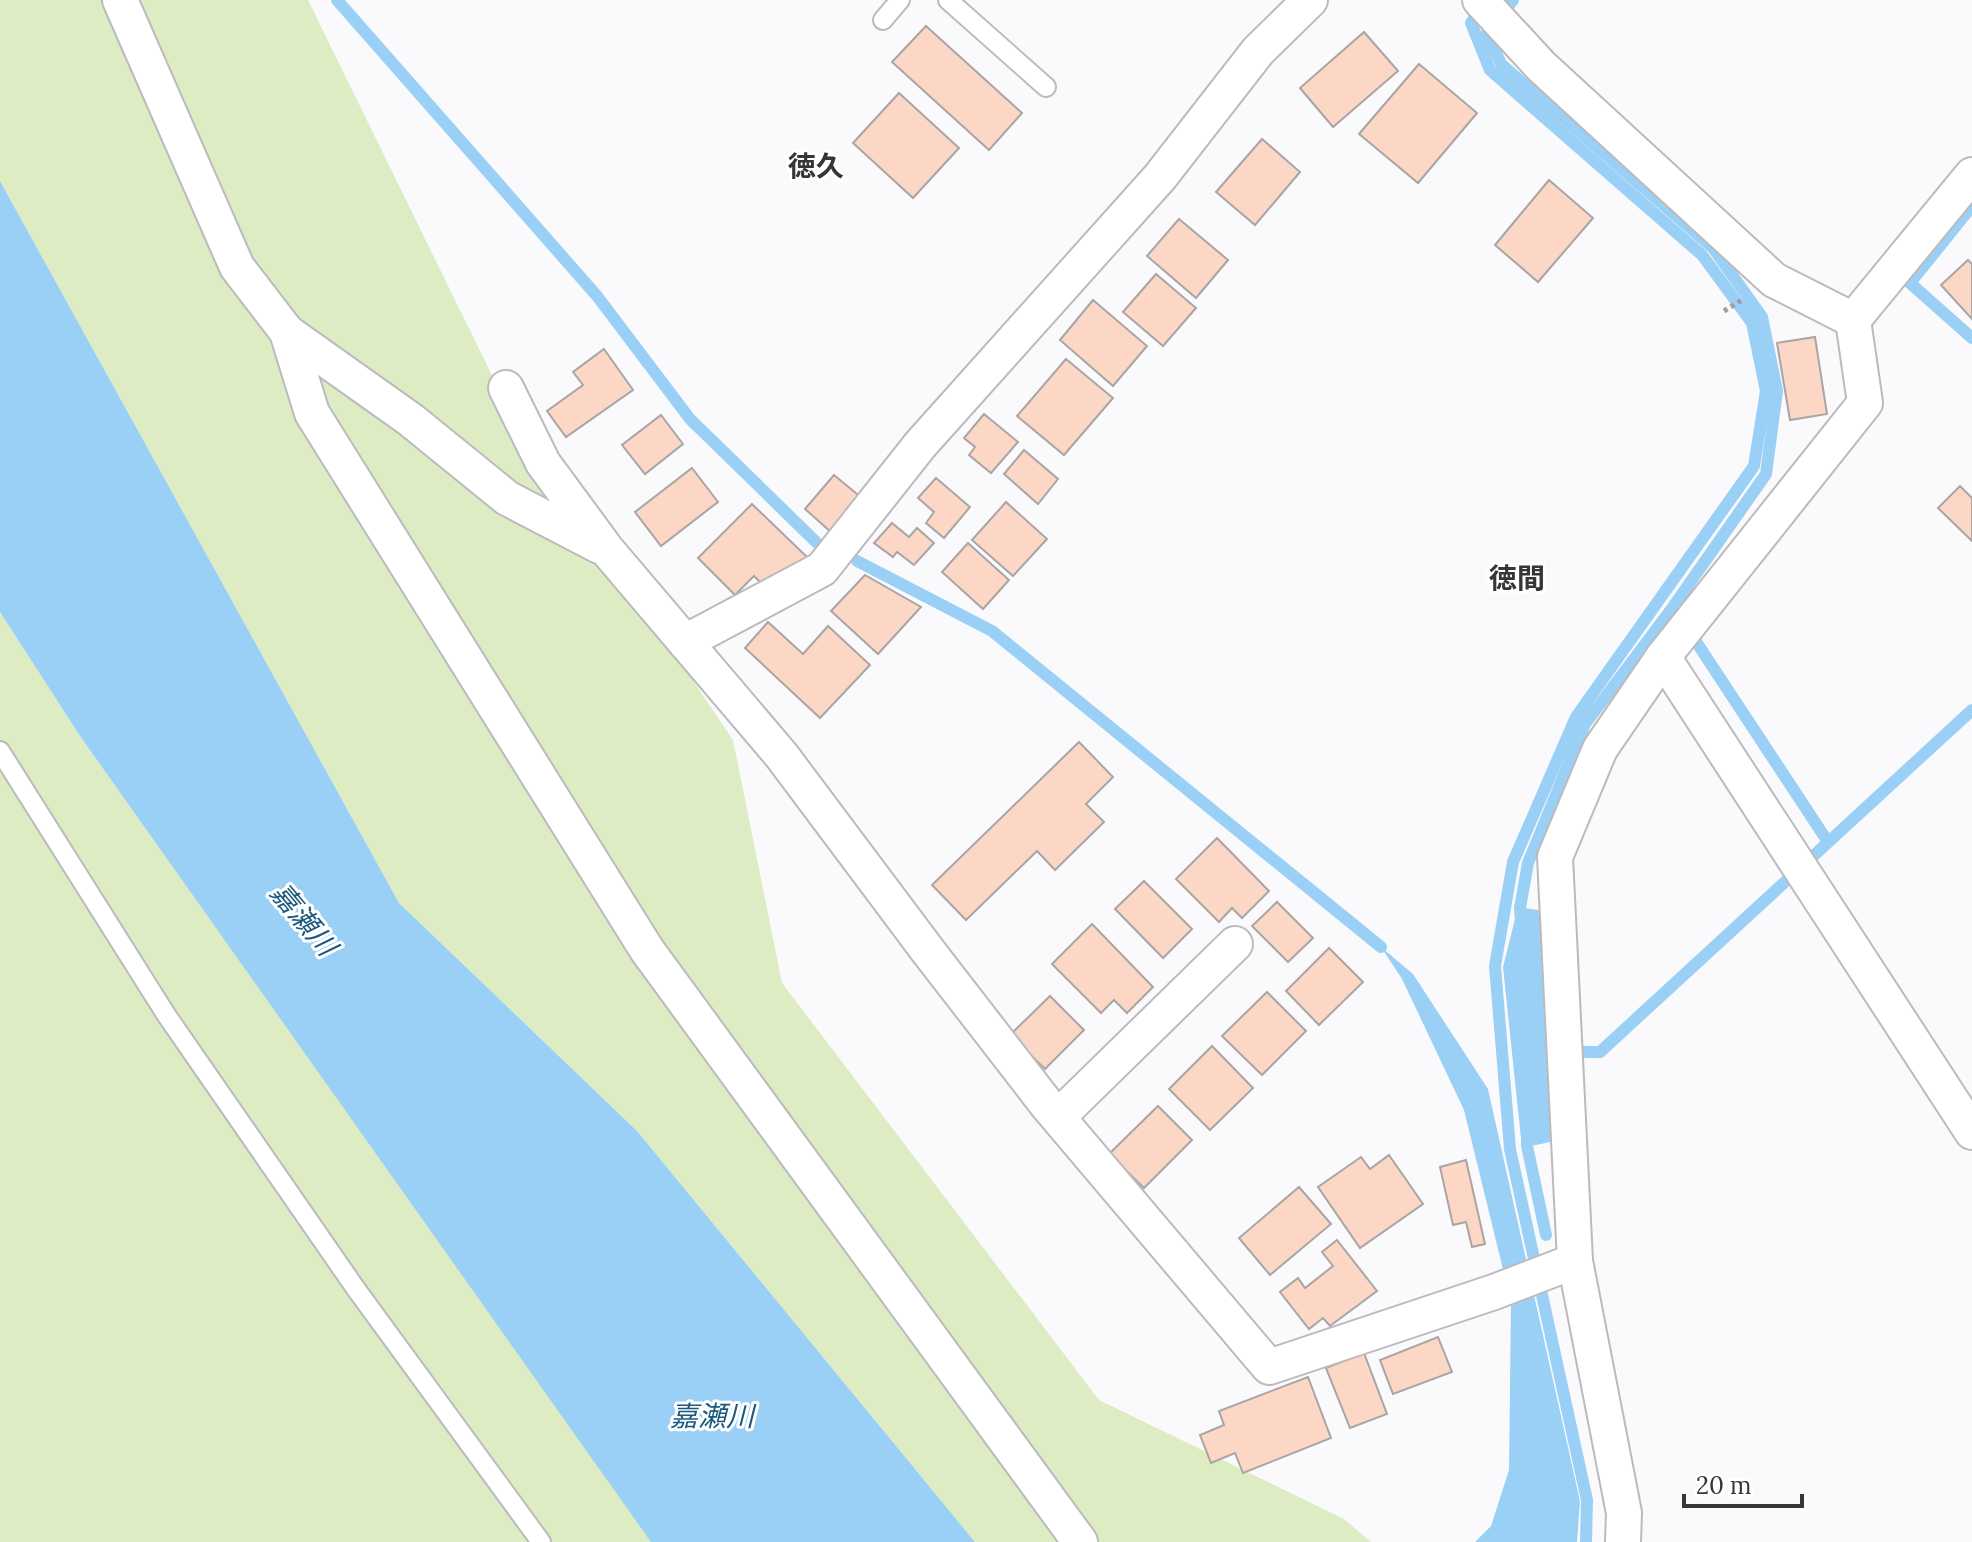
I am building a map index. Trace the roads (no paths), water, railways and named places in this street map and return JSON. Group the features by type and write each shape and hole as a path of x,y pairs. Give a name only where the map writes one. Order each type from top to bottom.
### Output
{"street":[{"path":"120,0 237,267 287,332 411,420 507,498 607,550"},
{"path":"685,642 822,569 920,445 1160,177 1258,51 1310,0"},
{"path":"1480,0 1541,66 1774,280 1853,320"},
{"path":"1623,1542 1624,1513 1561,1266 1565,1053 1555,857 1600,749 1671,648 1865,403 1853,320 1972,175"},
{"path":"287,332 312,413 647,950 1080,1542"},
{"path":"506,388 543,463 607,550 782,756 928,951 1058,1117 1269,1367 1494,1292 1561,1266"},
{"path":"1671,648 1801,868 1972,1132"},
{"path":"1058,1117 1235,944"}],"lane":[{"path":"883,20 900,0"},
{"path":"948,0 1046,87"},
{"path":"0,751 167,1016 356,1289 541,1542"}],"water":[{"name":"嘉瀬川","path":"0,181 399,903 637,1131 975,1542 651,1542 80,736 0,612"},
{"path":"1518,907 1545,911 1555,1141 1522,1148 1503,967"},
{"path":"1381,947 1413,974 1488,1089 1580,1501 1577,1542 1475,1542 1491,1526 1509,1470 1511,1302 1464,1110 1402,979"}],"waterway":[{"path":"337,0 597,296 690,419 816,542"},
{"path":"1513,0 1487,33 1501,64 1713,248 1762,317 1777,391 1766,474 1673,607 1585,724 1528,863 1520,908 1521,922"},
{"path":"1484,5 1471,23 1490,70 1702,255 1752,323 1766,391 1754,466 1576,717 1513,862 1495,966 1510,1149 1587,1500 1586,1542"},
{"path":"1972,206 1910,283 1972,338"},
{"path":"857,561 992,631 1381,947"},
{"path":"1689,631 1828,842"},
{"path":"1568,1052 1600,1052 1972,710"},
{"path":"1527,1132 1527,1146 1546,1235"}],"district":[{"name":"徳久","path":"816,166"},
{"name":"徳間","path":"1517,578"}]}
